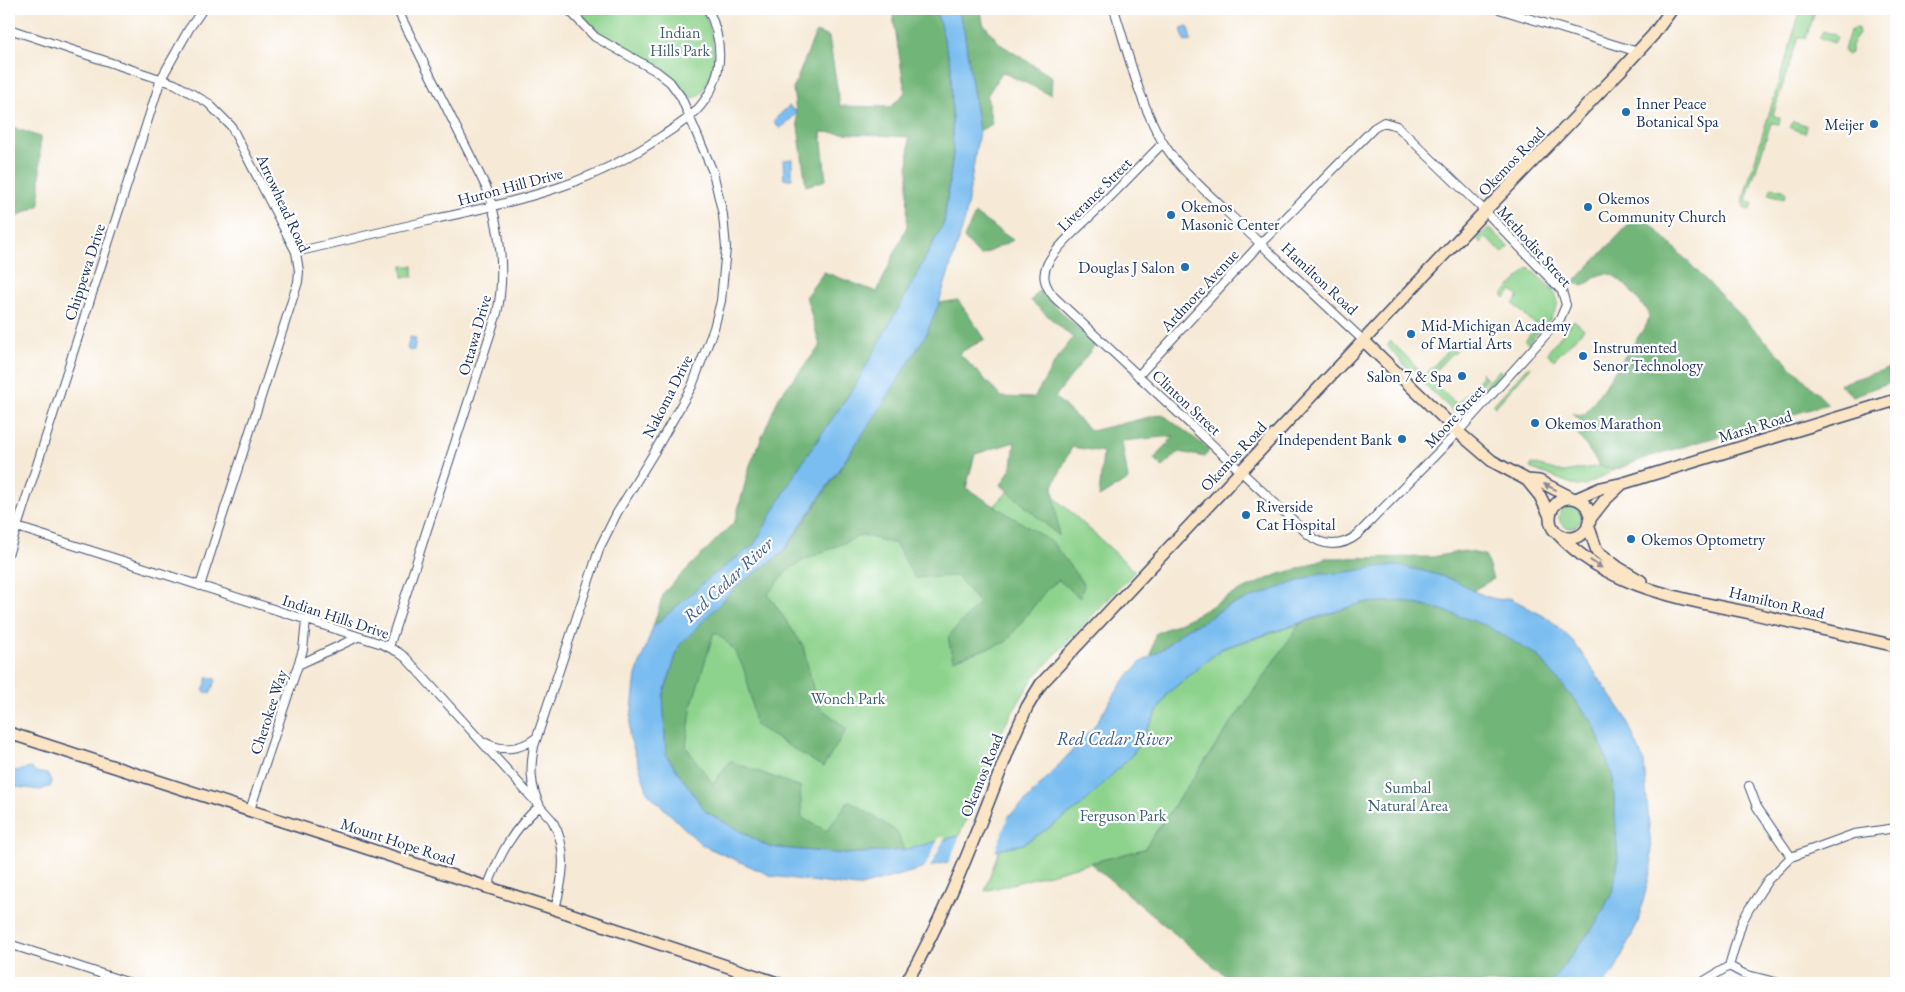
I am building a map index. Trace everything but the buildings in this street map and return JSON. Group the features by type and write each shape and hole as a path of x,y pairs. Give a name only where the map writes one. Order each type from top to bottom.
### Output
{"street":[{"name":"Chippewa Drive","path":"9,552 161,79 203,9"},
{"name":"Ottawa Drive","path":"389,647 497,313 501,286 501,258 492,206 478,170 397,9"},
{"name":"Nakoma Drive","path":"540,806 531,776 531,762 536,738 600,547 617,513 692,386 714,328 721,301 726,248 723,215 713,172 682,97 663,76 595,37 568,9"},
{"name":"Huron Hill Drive","path":"296,252 535,196 598,173 654,142 690,116 702,103 714,80 719,66 719,40 708,9"},
{"name":"Hamilton Road","path":"1114,9 1154,126 1163,143 1190,176 1458,432 1492,461 1527,480 1539,482 1574,499"},
{"path":"1498,9 1638,52"},
{"name":"Okemos Road","path":"906,983 939,922 1014,736 1027,707 1041,684 1485,211 1638,52 1672,9"},
{"name":"Arrowhead Road","path":"9,29 161,79 199,96 231,126 296,252 298,282 200,586"},
{"name":"Methodist Street","path":"1389,122 1397,126 1485,211 1562,290 1565,310"},
{"name":"Ardmore Avenue","path":"1138,376 1260,244 1374,128 1380,123 1389,122"},
{"name":"Liverance Street","path":"1046,266 1080,226 1163,143"},
{"name":"Clinton Street","path":"1046,266 1045,282 1054,297 1313,538 1324,543 1335,544 1345,542 1357,535"},
{"name":"Moore Street","path":"1357,535 1458,432 1560,319 1565,310"},
{"name":"Marsh Road","path":"1574,499 1601,488 1896,400"},
{"name":"Hamilton Road","path":"1527,480 1540,496 1550,516"},
{"name":"Marsh Road","path":"1588,522 1604,501 1624,482"},
{"path":"1567,498 1574,499 1585,506 1588,511 1588,522 1582,533 1576,536 1558,534 1550,522 1554,506 1557,502 1567,498"},
{"name":"Hamilton Road","path":"1588,522 1597,551 1618,568 1650,588"},
{"name":"Indian Hills Drive","path":"17,527 389,647 406,658 556,826 563,855 563,876 555,909"},
{"name":"Hamilton Road","path":"1558,534 1582,555 1607,572 1632,584 1682,598 1896,646"},
{"name":"Cherokee Way","path":"250,810 298,665 304,643 306,621"},
{"path":"298,665 358,637"},
{"name":"Mount Hope Road","path":"9,733 555,909 776,983"},
{"path":"483,742 498,748 514,748 526,745 536,738"},
{"path":"1749,786 1757,807 1791,857"},
{"path":"487,888 499,858 512,836 523,821 540,806"},
{"path":"1701,983 1729,966 1742,922 1768,880 1791,857 1854,834 1896,828"},
{"path":"9,944 130,983"},
{"path":"1729,966 1744,974 1778,983"}],"green space":[{"name":"Indian Hills Park","path":"578,9 702,9 712,37 714,56 710,75 701,92 694,98 688,96 664,70 606,37 590,24"},
{"path":"892,9 936,9 951,65 953,154 944,222 855,386 799,467 754,545 707,580 653,627 664,592 735,521 750,465 779,397 820,346 806,296 824,272 877,292 907,226 909,137 821,132 826,180 806,186 793,89 816,32 829,37 840,106 891,107 905,92"},
{"path":"958,9 981,9 983,23 1000,44 1052,77 1051,95 1002,72 987,96 992,124 979,131 964,31"},
{"path":"1801,9 1816,9 1806,38 1798,37 1773,115 1780,118 1779,124 1771,123 1746,200 1753,204 1750,210 1745,208 1742,202"},
{"path":"1858,28 1859,34 1851,45 1851,53 1847,55 1844,50 1850,31"},
{"path":"1823,31 1837,37 1834,43 1819,38"},
{"path":"1793,121 1806,125 1805,133 1790,128"},
{"path":"9,126 40,137 40,205 9,220"},
{"path":"1772,187 1785,191 1784,199 1769,194"},
{"path":"1640,213 1828,404 1648,457 1615,470 1600,466 1574,429 1581,421 1572,413 1580,416 1586,413 1647,324 1649,316 1647,310 1633,293 1621,281 1609,274 1595,277 1583,286 1574,282"},
{"path":"975,214 1013,240 980,256 964,238"},
{"path":"1489,228 1509,247 1503,253 1486,238 1481,243 1477,239"},
{"path":"402,266 413,266 413,277 403,277"},
{"path":"1529,267 1550,288 1556,296 1557,302 1553,315 1528,343 1525,341 1537,326 1513,304 1519,297 1512,291 1505,298 1502,295"},
{"path":"1039,290 1095,345 1055,397 1091,431 1162,414 1209,449 1205,457 1179,452 1162,467 1154,459 1174,436 1122,441 1128,480 1099,497 1103,452 1072,447 1053,486 1059,536 1001,485 1012,466 1015,442 975,454 966,488 1052,542 1084,585 1080,598 1059,580 1047,589 1006,642 953,660 948,637 979,603 957,576 915,578 896,544 862,535 804,560 788,570 768,594 803,646 817,705 847,729 823,767 755,725 748,685 740,661 734,650 714,632 692,704 686,747 713,784 730,761 800,787 802,818 827,831 849,800 897,832 904,850 846,854 769,847 706,812 666,755 663,696 679,646 737,586 783,553 836,475 926,335 939,303 958,300 985,339 959,353 1002,397 1034,398 1058,357 1073,338 1031,301"},
{"path":"1574,320 1584,329 1554,360 1547,353"},
{"path":"1391,341 1417,367 1415,370 1409,370 1387,346"},
{"path":"1451,347 1457,351 1454,354 1452,353 1430,376 1427,373"},
{"path":"1529,366 1531,367 1495,407 1493,405"},
{"path":"1896,366 1896,380 1853,396 1839,384"},
{"path":"1499,370 1502,372 1467,410 1463,407"},
{"path":"1481,372 1487,378 1461,405 1458,403 1483,376"},
{"path":"1425,374 1464,412 1458,414 1454,412 1423,383 1422,379"},
{"name":"Wonch Park","path":"932,457 972,529 1027,472 1135,571 1033,678 1005,725 959,836 904,850 769,847 666,755 679,646"},
{"path":"1532,464 1563,472 1600,466 1615,470 1585,485 1577,486 1530,468"},
{"path":"1570,506 1578,509 1581,517 1578,525 1570,528 1562,525 1559,517 1562,509"},
{"path":"1464,551 1485,555 1493,579 1472,591 1451,579 1388,566 1336,574 1321,573 1226,607 1202,622 1186,629 1164,648 1151,656 1155,634 1198,614 1231,595 1276,575 1308,566 1325,558 1433,557"},
{"name":"Sumbal Natural Area","path":"1403,601 1442,610 1487,625 1538,656 1593,722 1613,778 1618,863 1612,893 1596,924 1550,983 1234,983 1090,863 1144,849 1300,624 1361,603"},
{"name":"Ferguson Park","path":"1300,624 1144,849 985,891 999,850 1023,844 1081,806 1132,755 1168,693 1221,649"}],"water":[{"name":"Red Cedar River","path":"936,9 958,9 964,31 979,131 965,220 939,303 926,335 881,407 782,553 737,586 679,646 663,696 666,755 706,812 769,847 846,854 904,850 997,826 1023,804 1093,728 1122,683 1140,663 1164,648 1186,629 1202,622 1226,607 1321,573 1346,572 1386,566 1435,574 1457,582 1487,597 1495,599 1510,598 1549,619 1573,641 1625,716 1644,762 1652,865 1638,922 1614,972 1604,983 1550,983 1596,924 1612,893 1618,863 1613,778 1593,722 1538,656 1487,626 1442,610 1403,601 1361,603 1221,649 1168,693 1132,755 1081,806 1046,830 1023,844 939,864 857,887 772,876 702,845 648,793 629,735 636,675 653,627 707,580 754,545 799,467 855,386 944,223 953,154 951,65"},
{"path":"1188,26 1191,41 1185,42 1181,28"},
{"path":"789,106 797,113 780,129 773,121"},
{"path":"792,159 792,179 784,179 783,160"},
{"path":"410,337 416,338 414,350 411,351 407,349"},
{"path":"208,677 215,679 216,682 210,694 203,691"},
{"path":"31,768 36,772 47,774 51,780 51,786 41,790 9,786 9,772"}],"pier":[{"path":"1010,812 994,854 948,864 961,833 996,823"},
{"path":"945,837 929,869 923,871 939,838"}],"place":[{"name":"Inner Peace Botanical Spa","path":"1626,112"},
{"name":"Meijer","path":"1874,124"},
{"name":"Okemos Community Church","path":"1588,207"},
{"name":"Okemos Masonic Center","path":"1171,215"},
{"name":"Douglas J Salon","path":"1185,267"},
{"name":"Mid-Michigan Academy of Martial Arts","path":"1411,334"},
{"name":"Instrumented Senor Technology","path":"1583,356"},
{"name":"Salon 7 & Spa","path":"1462,376"},
{"name":"Okemos Marathon","path":"1535,423"},
{"name":"Independent Bank","path":"1402,439"},
{"name":"Riverside Cat Hospital","path":"1246,515"},
{"name":"Okemos Optometry","path":"1631,539"}]}
